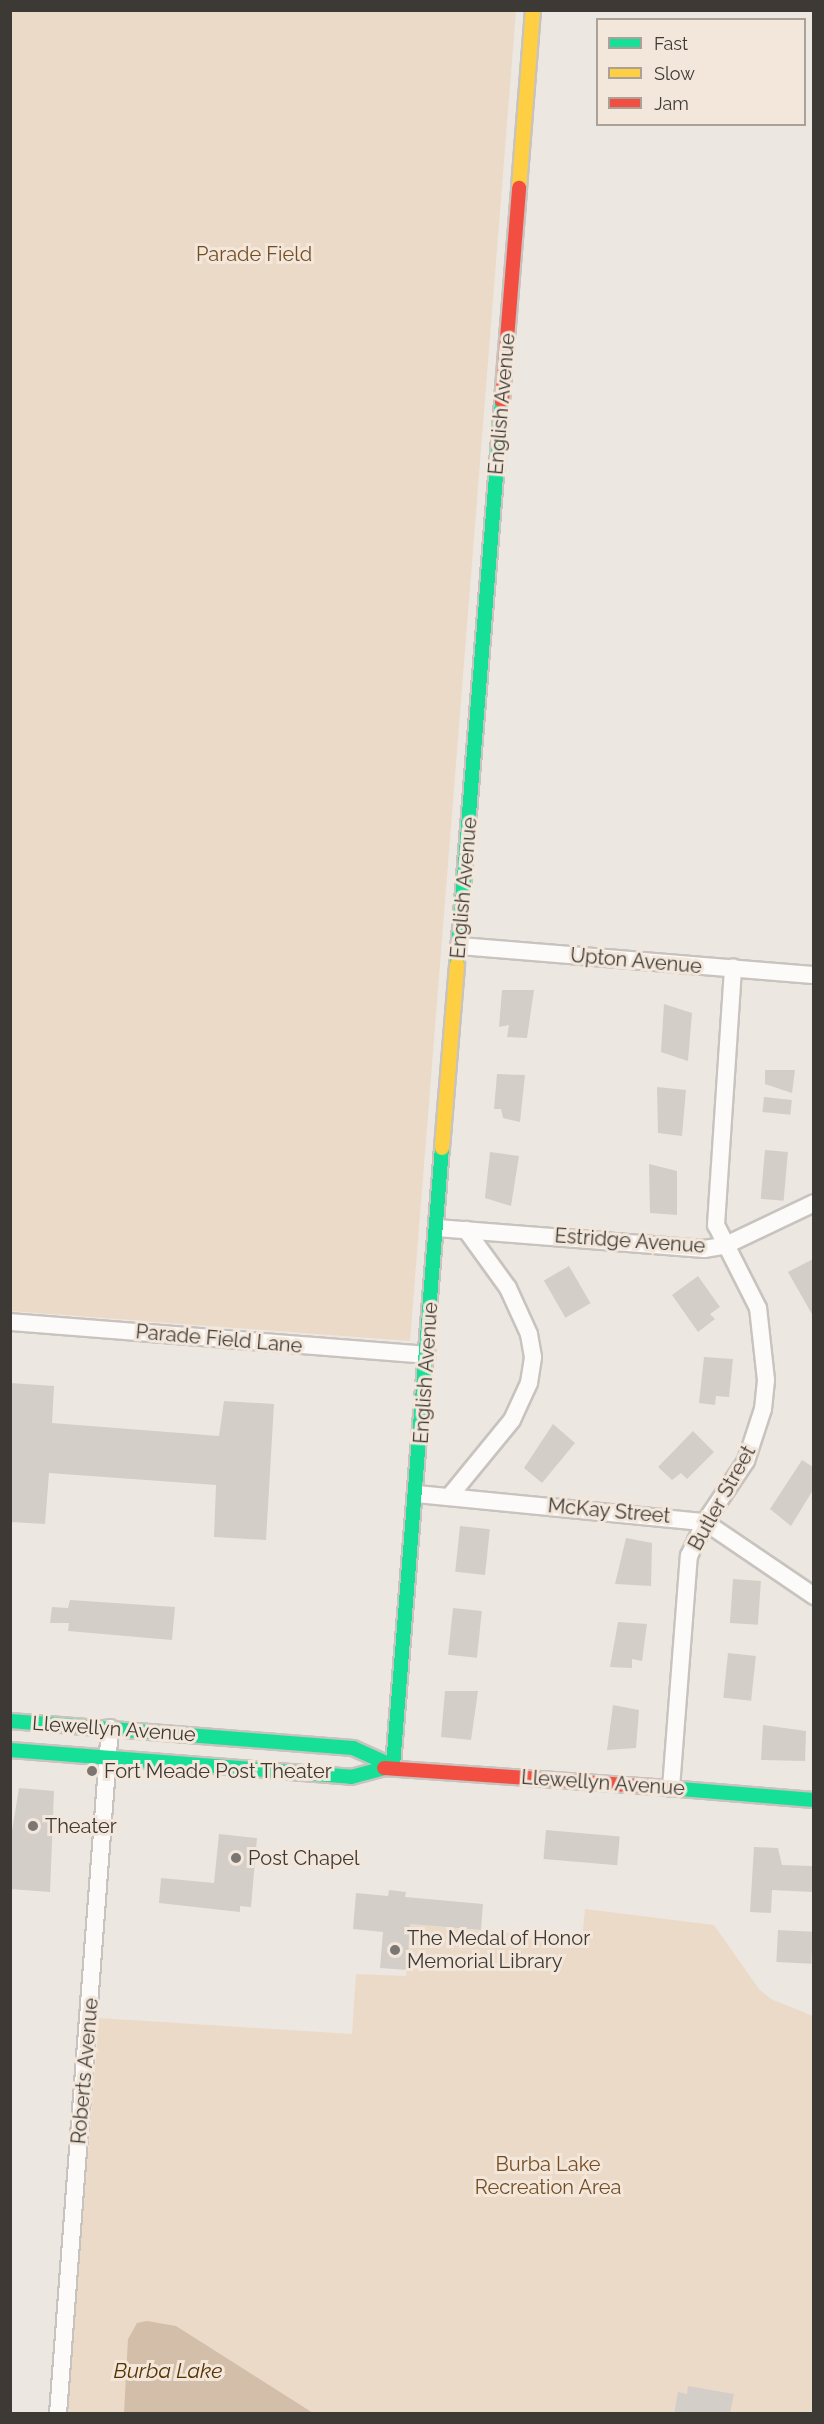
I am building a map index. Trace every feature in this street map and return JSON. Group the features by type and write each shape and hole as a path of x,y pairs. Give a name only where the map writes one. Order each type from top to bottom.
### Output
{"street":[{"name":"English Avenue","path":"393,1766 417,1494 533,10"},
{"name":"Upton Avenue","path":"459,946 813,975"},
{"name":"Butler Street","path":"671,1788 689,1556 705,1522 746,1461 763,1409 766,1380 758,1308 735,1257 724,1246 716,1225 733,968"},
{"name":"Estridge Avenue","path":"437,1228 704,1249 724,1246 813,1203"},
{"path":"449,1497 512,1420 529,1383 533,1357 529,1334 508,1288 466,1230"},
{"name":"Parade Field Lane","path":"10,1322 427,1355"},
{"name":"McKay Street","path":"417,1494 705,1522 813,1596"},
{"name":"Llewellyn Avenue","path":"10,1721 353,1748 393,1766"},
{"name":"Roberts Avenue","path":"58,2414 110,1728"},
{"name":"Llewellyn Avenue","path":"10,1750 351,1777 393,1766 813,1800"}],"green space":[{"name":"Parade Field","path":"10,11 516,11 410,1341 11,1311"},
{"name":"Burba Lake Recreation Area","path":"585,1909 714,1925 759,1989 771,1999 813,2016 813,2413 67,2414 99,2018 352,2034 356,1974 406,1976 410,1924 582,1940"}],"water":[{"name":"Burba Lake","path":"147,2321 176,2326 313,2413 124,2413 128,2339 137,2323"}],"building":[{"path":"502,990 534,990 527,1038 507,1037 509,1025 499,1027"},
{"path":"664,1004 692,1013 688,1061 661,1052"},
{"path":"765,1070 795,1070 792,1093 765,1084"},
{"path":"497,1074 525,1075 520,1122 503,1118 501,1109 494,1109"},
{"path":"657,1087 686,1090 682,1136 658,1133"},
{"path":"764,1097 792,1100 790,1115 762,1112"},
{"path":"765,1150 788,1152 784,1201 761,1199"},
{"path":"490,1152 519,1156 511,1206 485,1198"},
{"path":"649,1164 677,1171 677,1215 650,1213"},
{"path":"813,1259 813,1316 788,1272"},
{"path":"569,1266 590,1303 565,1318 544,1280"},
{"path":"698,1276 720,1307 710,1314 715,1319 698,1332 672,1295"},
{"path":"704,1357 733,1359 729,1397 716,1396 715,1405 699,1403"},
{"path":"10,1383 54,1386 52,1423 219,1436 224,1401 274,1404 266,1540 214,1537 216,1485 49,1473 45,1524 10,1522"},
{"path":"553,1424 575,1443 542,1483 524,1468"},
{"path":"693,1431 714,1452 687,1479 681,1473 672,1480 658,1467"},
{"path":"802,1460 813,1467 813,1490 791,1526 770,1509"},
{"path":"460,1526 490,1529 485,1575 455,1572"},
{"path":"626,1538 652,1543 651,1586 615,1584"},
{"path":"733,1579 761,1581 758,1625 730,1623"},
{"path":"70,1600 175,1607 172,1640 68,1631 69,1623 50,1623 52,1607 68,1608"},
{"path":"453,1608 482,1611 477,1658 448,1655"},
{"path":"618,1622 647,1624 642,1661 632,1659 632,1668 610,1667"},
{"path":"728,1653 756,1656 751,1701 723,1698"},
{"path":"445,1691 478,1691 471,1740 441,1737"},
{"path":"613,1705 639,1710 636,1748 607,1750"},
{"path":"763,1725 806,1731 805,1761 761,1760"},
{"name":"Theater","path":"19,1788 54,1791 50,1892 10,1889 10,1843"},
{"path":"546,1830 620,1836 617,1865 543,1859"},
{"name":"Post Chapel","path":"219,1834 257,1838 251,1907 240,1906 240,1912 159,1903 161,1878 214,1883"},
{"path":"754,1847 778,1848 782,1865 813,1866 813,1892 772,1890 771,1913 750,1912"},
{"name":"The Medal of Honor Memorial Library","path":"389,1890 406,1892 405,1897 483,1904 481,1930 410,1924 407,1970 380,1968 383,1932 353,1929 356,1893 388,1896"},
{"path":"778,1930 813,1932 811,1964 776,1962"},
{"path":"688,2386 734,2394 730,2414 674,2414 678,2392 687,2394"}],"traffic: fast":[{"path":"457,964 502,401"},
{"path":"393,1766 442,1148"},
{"path":"10,1721 353,1748 393,1766"},
{"path":"10,1750 351,1777 384,1768"},
{"path":"668,1788 814,1800"}],"traffic: slow":[{"path":"519,188 533,10"},
{"path":"442,1148 457,964"}],"traffic: jam":[{"path":"502,401 519,188"},
{"path":"384,1768 668,1788"}],"place":[{"name":"Fort Meade Post Theater","path":"92,1771"},
{"name":"Theater","path":"33,1826"},
{"name":"Post Chapel","path":"236,1858"},
{"name":"The Medal of Honor Memorial Library","path":"395,1950"}]}
